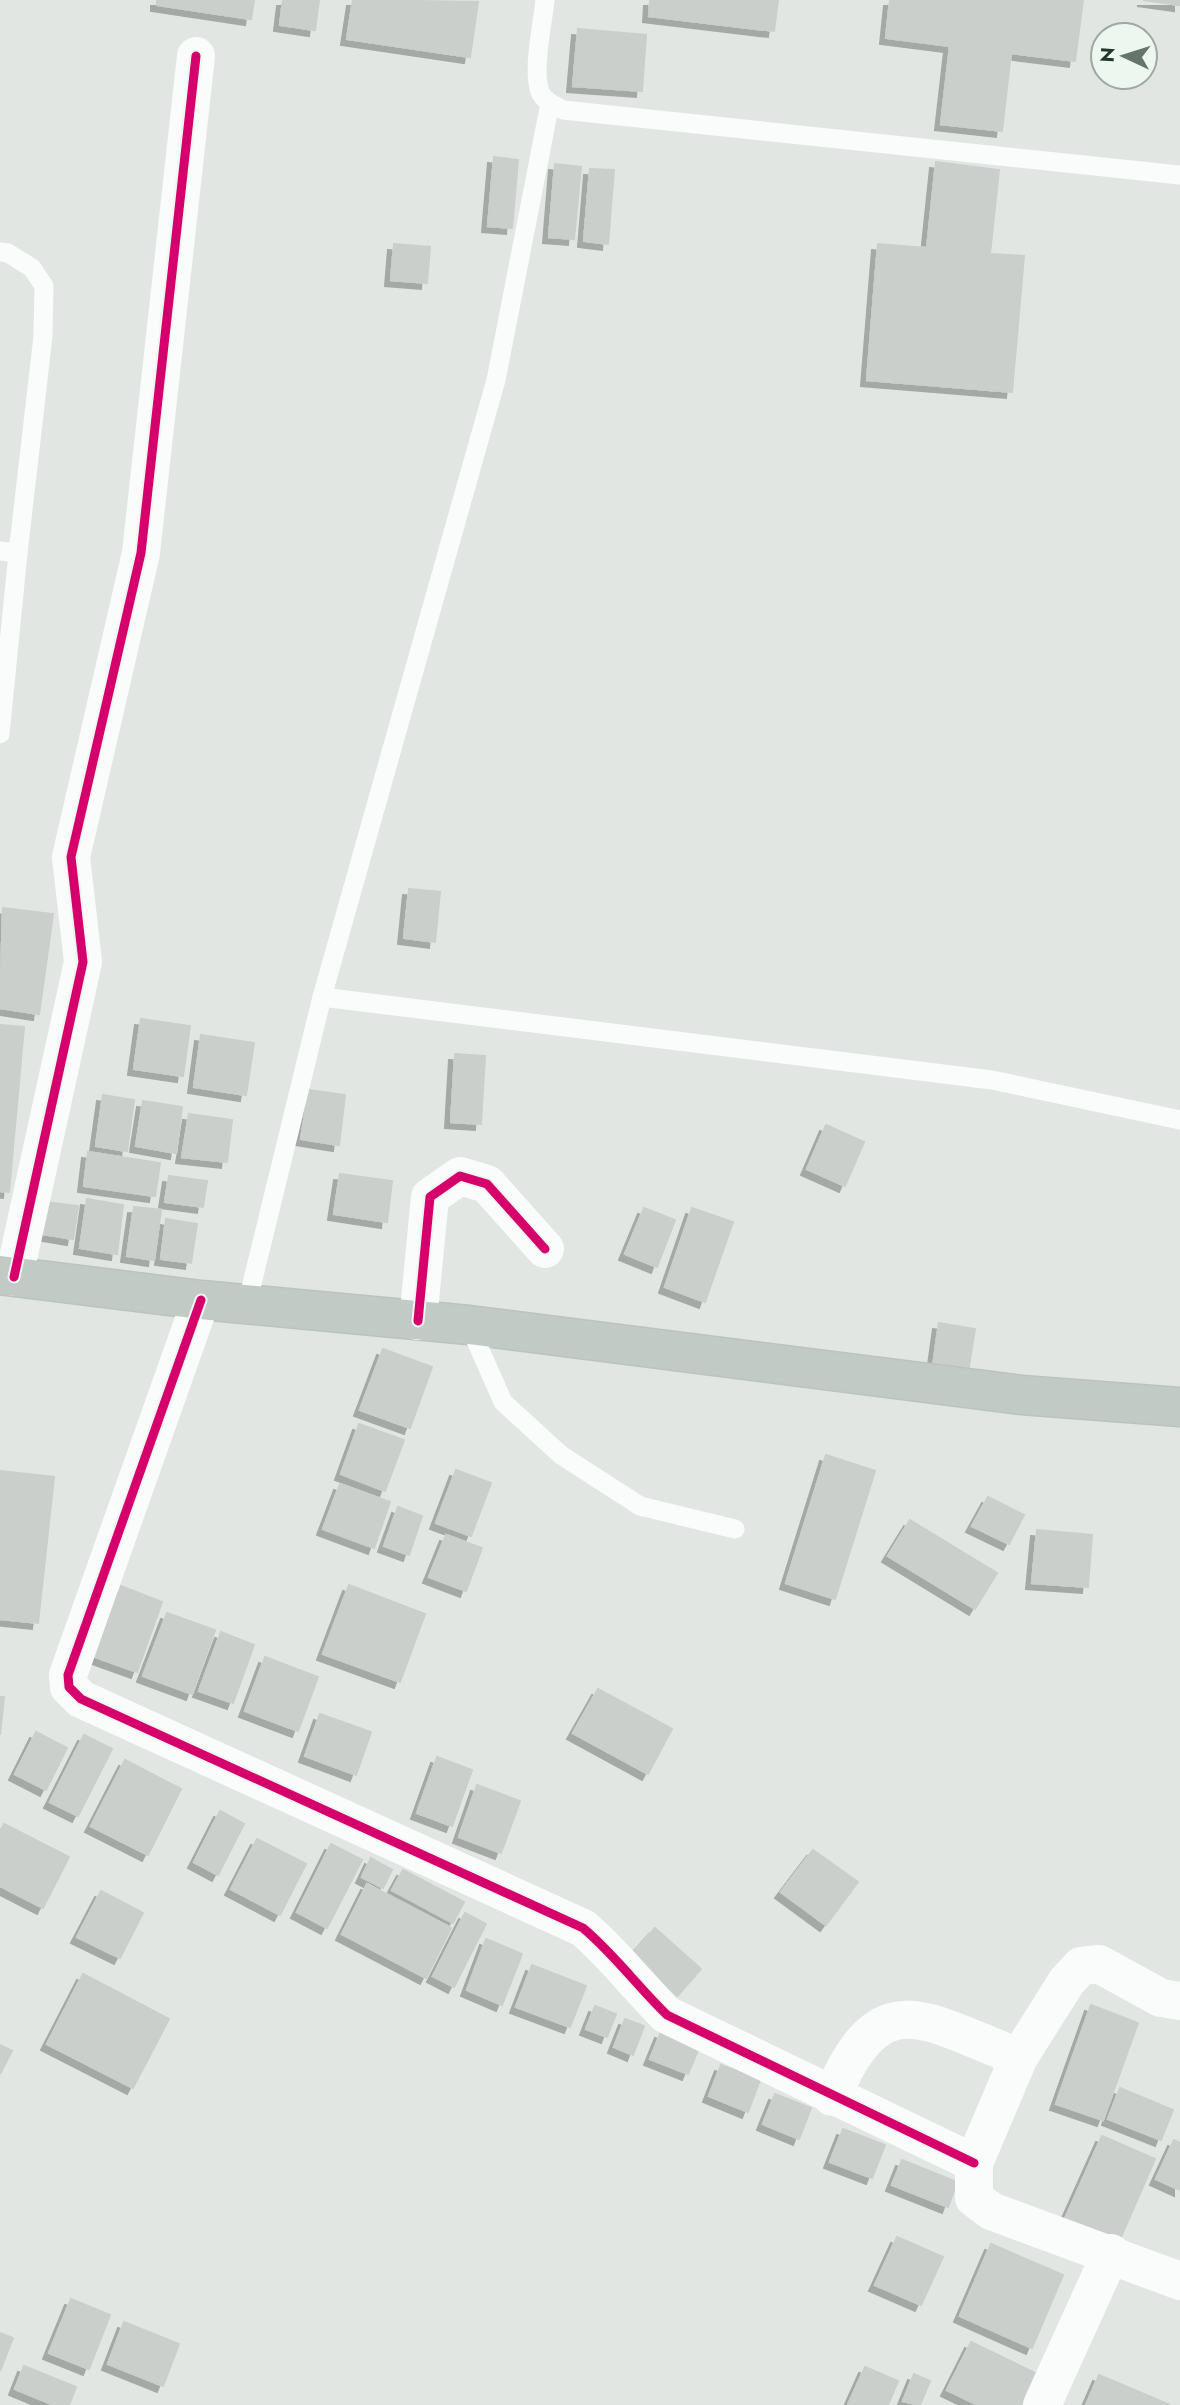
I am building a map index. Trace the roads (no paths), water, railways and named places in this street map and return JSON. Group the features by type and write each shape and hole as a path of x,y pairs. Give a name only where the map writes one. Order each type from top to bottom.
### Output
{"highway":[{"path":"7,1276 201,1300 468,1325 1022,1395 1180,1407"}],"street":[{"path":"7,1276 83,962 71,857 141,553 196,56"},
{"path":"418,1321 429,1197 460,1176 487,1184 545,1249"},
{"path":"201,1300 68,1675 69,1687 81,1699 583,1928 606,1948 629,1978 667,2015 974,2163"},
{"path":"1180,2001 1161,1998 1099,1964 1081,1966 1067,1982 1019,2057 974,2163 974,2198 991,2211 1111,2253 1180,2281"},
{"path":"832,2096 847,2059 871,2033 892,2019 934,2022 1019,2057"},
{"path":"1042,2405 1111,2253"}],"lane":[{"path":"545,0 537,76 541,94 563,110 1180,175"},
{"path":"247,1304 322,997 496,380 550,103"},
{"path":"0,252 8,253 32,268 44,286 43,336 9,552 0,734"},
{"path":"322,997 992,1080 1180,1120"},
{"path":"468,1325 503,1402 561,1455 640,1506 735,1529"}]}
